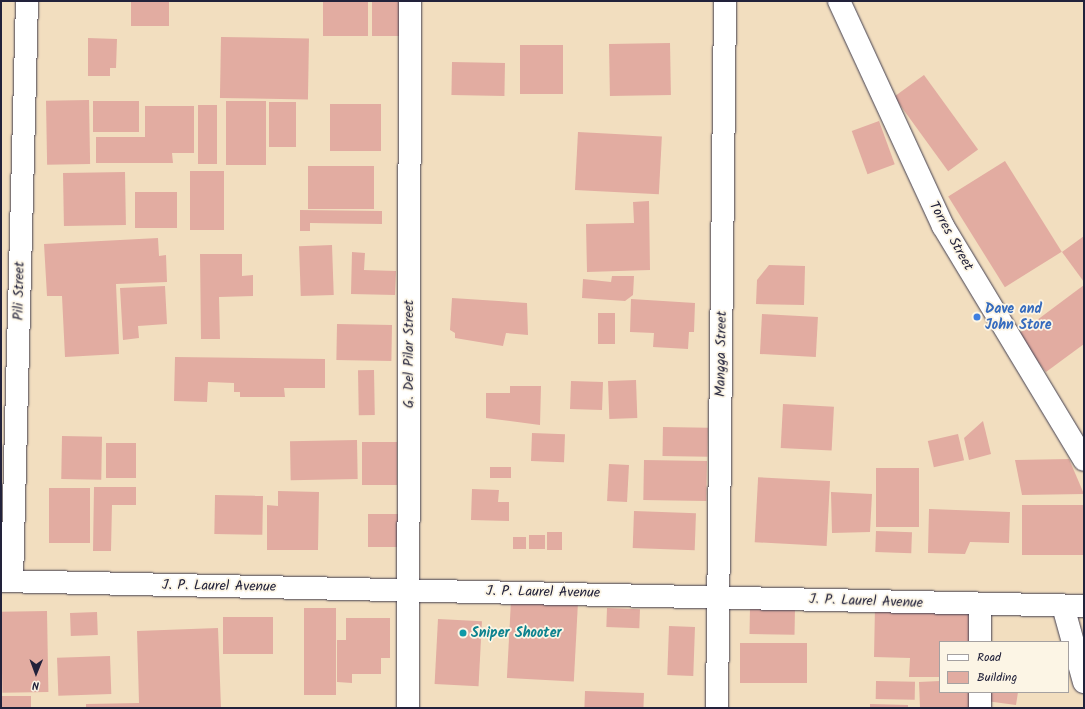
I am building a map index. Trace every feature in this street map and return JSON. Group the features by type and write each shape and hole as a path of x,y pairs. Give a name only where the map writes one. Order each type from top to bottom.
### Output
{"street":[{"name":"Pili Street","path":"7,581 26,1"},
{"name":"G. Del Pilar Street","path":"408,708 410,1"},
{"name":"Mangga Street","path":"717,708 725,1"},
{"name":"Torres Street","path":"839,1 942,226 1084,460"},
{"name":"J. P. Laurel Avenue","path":"7,581 718,596 1074,606"},
{"path":"980,604 980,641"},
{"path":"1074,606 1084,682"},
{"path":"980,693 980,708"}],"building":[{"path":"131,1 169,1 169,26 131,26"},
{"path":"323,1 368,1 368,36 323,36"},
{"path":"372,1 402,1 402,36 372,36"},
{"path":"221,37 309,39 308,100 220,98"},
{"path":"88,38 117,39 116,68 110,68 110,76 88,76"},
{"path":"670,43 671,95 610,96 609,44"},
{"path":"520,45 563,45 563,94 520,94"},
{"path":"452,62 505,63 504,96 451,95"},
{"path":"924,75 978,149 948,171 894,97"},
{"path":"89,100 90,164 47,165 46,101"},
{"path":"93,101 139,101 139,132 93,132"},
{"path":"226,101 266,101 266,165 226,165"},
{"path":"269,102 296,102 296,147 269,147"},
{"path":"330,104 381,104 381,151 330,151"},
{"path":"198,105 217,105 217,164 198,164"},
{"path":"145,106 194,106 194,153 172,153 173,163 96,163 96,137 145,137"},
{"path":"879,121 895,164 867,174 852,131"},
{"path":"578,132 662,136 659,194 575,190"},
{"path":"1005,161 1062,252 1005,287 948,197"},
{"path":"308,166 374,166 374,209 308,209"},
{"path":"190,171 224,171 224,230 190,230"},
{"path":"125,172 126,225 64,226 63,173"},
{"path":"135,192 177,192 177,228 135,228"},
{"path":"649,201 650,270 587,272 586,224 634,223 633,202"},
{"path":"300,210 382,211 382,224 310,223 310,231 300,231"},
{"path":"1084,236 1084,282 1062,252"},
{"path":"158,238 159,256 166,255 167,282 116,284 119,354 65,357 62,296 47,296 44,244"},
{"path":"332,245 334,295 301,296 299,246"},
{"path":"352,252 365,253 364,270 396,271 395,295 351,294"},
{"path":"200,254 242,254 242,276 253,275 253,296 219,297 220,339 201,339"},
{"path":"769,265 805,266 804,305 756,304 757,280"},
{"path":"612,276 634,276 633,295 625,301 582,298 583,279 611,282"},
{"path":"1084,285 1084,344 1046,372 1017,335"},
{"path":"165,286 167,324 138,326 139,338 123,340 120,288"},
{"path":"452,298 527,303 528,335 506,333 503,346 455,338 455,333 450,330"},
{"path":"631,299 695,303 694,332 689,332 688,349 653,347 654,333 630,332"},
{"path":"598,313 615,313 615,344 598,344"},
{"path":"762,314 818,317 816,357 760,354"},
{"path":"337,324 392,325 391,361 336,360"},
{"path":"175,357 325,359 325,388 284,388 285,397 240,397 240,392 234,392 234,383 208,382 207,402 174,401"},
{"path":"358,370 374,370 375,415 359,415"},
{"path":"636,380 637,418 609,419 608,381"},
{"path":"571,381 603,382 602,410 570,409"},
{"path":"510,386 541,386 540,425 486,418 486,393 510,393"},
{"path":"783,404 834,407 832,451 781,448"},
{"path":"983,421 991,454 969,460 964,438"},
{"path":"663,427 708,428 707,457 662,456"},
{"path":"532,433 565,434 564,462 531,461"},
{"path":"958,434 964,460 934,467 928,441"},
{"path":"62,436 102,437 101,480 61,479"},
{"path":"357,440 358,479 291,480 290,441"},
{"path":"362,442 397,442 397,485 362,485"},
{"path":"106,443 136,443 136,478 106,478"},
{"path":"1069,459 1084,494 1022,495 1015,460"},
{"path":"644,460 707,461 706,501 643,500"},
{"path":"609,464 629,465 627,502 607,501"},
{"path":"490,467 511,467 511,478 490,478"},
{"path":"876,468 919,468 919,527 876,527"},
{"path":"758,477 830,481 827,546 755,542"},
{"path":"94,487 136,487 136,505 112,505 111,551 93,551"},
{"path":"49,488 90,488 90,543 49,543"},
{"path":"472,489 499,490 498,502 509,502 509,521 471,520"},
{"path":"278,491 319,492 318,550 267,550 267,505 278,506"},
{"path":"831,492 872,494 870,532 832,533"},
{"path":"215,495 263,496 262,535 214,534"},
{"path":"1022,505 1084,505 1084,555 1022,555"},
{"path":"929,509 1010,512 1009,543 970,542 965,554 928,553"},
{"path":"634,511 696,513 695,550 633,548"},
{"path":"368,514 399,514 399,547 368,547"},
{"path":"876,531 912,532 911,553 875,552"},
{"path":"547,532 562,532 562,550 547,550"},
{"path":"529,535 545,535 545,549 529,549"},
{"path":"513,537 526,537 526,549 513,549"},
{"path":"511,600 578,604 574,681 507,678"},
{"path":"875,606 973,607 973,641 939,641 939,677 909,677 910,658 874,657"},
{"path":"750,607 795,608 795,635 750,634"},
{"path":"304,608 336,608 336,695 304,695"},
{"path":"607,608 640,609 639,628 606,627"},
{"path":"47,611 48,692 2,693 1,612"},
{"path":"97,612 98,635 71,636 70,613"},
{"path":"223,617 273,617 273,654 223,654"},
{"path":"346,618 390,618 390,658 381,658 381,674 352,674 352,683 337,682 337,640 346,640"},
{"path":"438,619 482,621 479,686 435,684"},
{"path":"669,626 695,627 693,676 667,675"},
{"path":"218,628 221,708 86,708 86,704 139,703 137,631"},
{"path":"740,643 807,643 807,683 740,683"},
{"path":"110,656 111,694 58,696 57,658"},
{"path":"876,681 915,682 915,700 876,699"},
{"path":"939,681 939,693 971,693 971,708 920,708 919,682"},
{"path":"585,691 644,693 643,708 584,708"},
{"path":"988,693 1018,693 1016,705 986,701"},
{"path":"1,696 31,696 31,708 1,708"},
{"path":"870,704 908,705 908,708 870,708"}],"place":[{"name":"Dave and John Store","path":"977,317"},
{"name":"Sniper Shooter","path":"463,633"}]}
